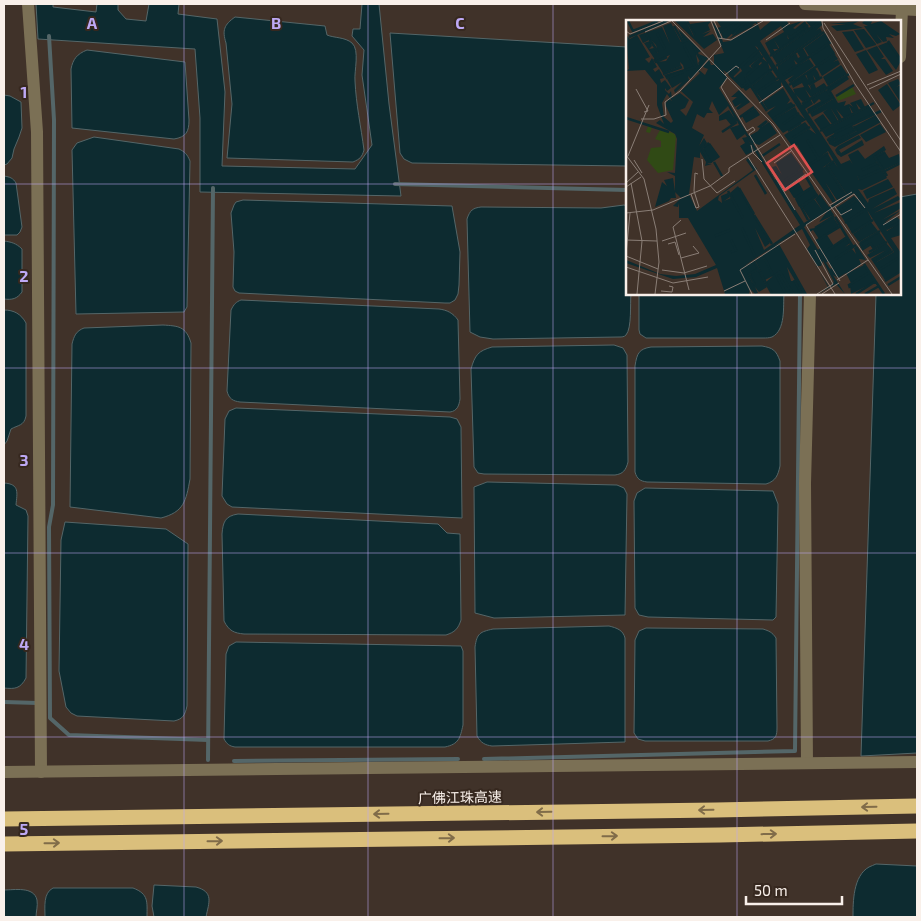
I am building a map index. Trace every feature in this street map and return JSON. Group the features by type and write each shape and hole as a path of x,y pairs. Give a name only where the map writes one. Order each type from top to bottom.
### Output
{"highway":[{"name":"广佛江珠高速","path":"4,818 917,806"},
{"path":"4,844 917,831"}],"street":[{"path":"28,4 37,132 41,772"},
{"path":"805,4 917,10"},
{"path":"901,33 902,9"},
{"path":"807,763 805,483 810,295"},
{"path":"4,772 917,762"}],"water":[{"path":"36,4 53,4 53,7 96,12 97,4 118,4 118,10 126,19 146,21 149,4 179,4 178,14 217,19 225,92 222,166 355,169 372,145 362,75 364,50 352,36 353,29 360,29 362,4 379,4 401,196 200,192 200,118 195,49 38,39"},
{"path":"235,17 325,26 327,35 352,43 356,50 357,107 364,150 359,159 353,162 227,158 232,104 224,31 226,25"},
{"path":"390,33 626,47 626,166 412,163 404,159 400,153"},
{"path":"87,50 185,62 189,120 186,133 174,139 72,128 71,69 76,57"},
{"path":"4,95 21,102 22,128 12,158 4,165"},
{"path":"94,137 179,149 186,153 190,161 187,307 184,312 76,314 72,150 77,143"},
{"path":"4,176 11,178 16,183 22,227 17,235 4,235"},
{"path":"917,194 917,753 861,756 876,295 901,295 901,197"},
{"path":"243,200 452,206 460,252 458,294 455,300 445,303 239,293 233,287 234,252 231,213 236,202"},
{"path":"626,206 626,295 631,295 630,321 628,332 625,336 493,339 480,337 470,332 467,219 472,210 481,207 601,208"},
{"path":"4,241 18,245 22,249 22,292 12,299 4,299"},
{"path":"639,295 784,295 783,317 780,329 769,338 646,338 640,334"},
{"path":"241,300 439,309 450,312 458,320 460,399 458,406 454,411 450,412 240,402 233,400 227,391 231,310"},
{"path":"4,310 17,313 26,323 26,416 22,423 11,429 4,445"},
{"path":"163,325 181,328 187,333 191,343 190,479 183,505 169,516 161,518 70,507 72,344 77,332 84,328"},
{"path":"614,345 623,348 627,355 628,462 624,471 615,475 478,473 474,467 471,369 478,354 492,347"},
{"path":"762,346 774,350 780,361 780,466 774,479 766,484 647,482 639,479 635,472 635,366 639,352 651,347"},
{"path":"236,408 450,417 457,419 461,427 462,518 232,507 227,504 222,496 225,419 229,411"},
{"path":"487,482 617,485 624,488 627,494 625,615 494,618 475,613 474,487"},
{"path":"4,483 15,487 17,493 16,505 26,510 28,516 26,678 17,688 4,688"},
{"path":"645,488 773,491 778,504 776,617 773,620 648,617 639,615 635,608 634,501 637,493"},
{"path":"238,514 438,524 447,533 460,534 461,620 459,626 456,630 446,635 244,634 232,631 224,621 222,534 227,518"},
{"path":"65,522 166,529 188,544 187,706 182,718 174,721 77,716 66,707 59,671 61,540"},
{"path":"609,626 623,633 625,638 625,742 492,746 480,740 477,736 475,647 480,634 493,629"},
{"path":"646,628 763,629 772,633 776,638 777,727 774,738 768,741 645,741 638,739 634,733 635,640 639,631"},
{"path":"236,642 461,646 463,651 463,725 460,737 453,744 445,747 231,746 224,739 226,654 229,646"},
{"path":"876,864 917,866 917,917 853,917 855,890 860,876 869,867"},
{"path":"154,885 202,889 209,898 206,917 154,917 152,906"},
{"path":"53,888 133,888 142,893 146,899 147,917 45,917 46,897"},
{"path":"4,890 23,890 32,893 37,900 36,917 4,917"}],"waterway":[{"path":"49,36 54,120 53,505 49,527 50,718 69,735 208,740"},
{"path":"395,184 626,190"},
{"path":"208,760 213,188"},
{"path":"484,759 795,751 800,295"},
{"path":"4,702 38,703"},
{"path":"234,761 458,759"}]}
